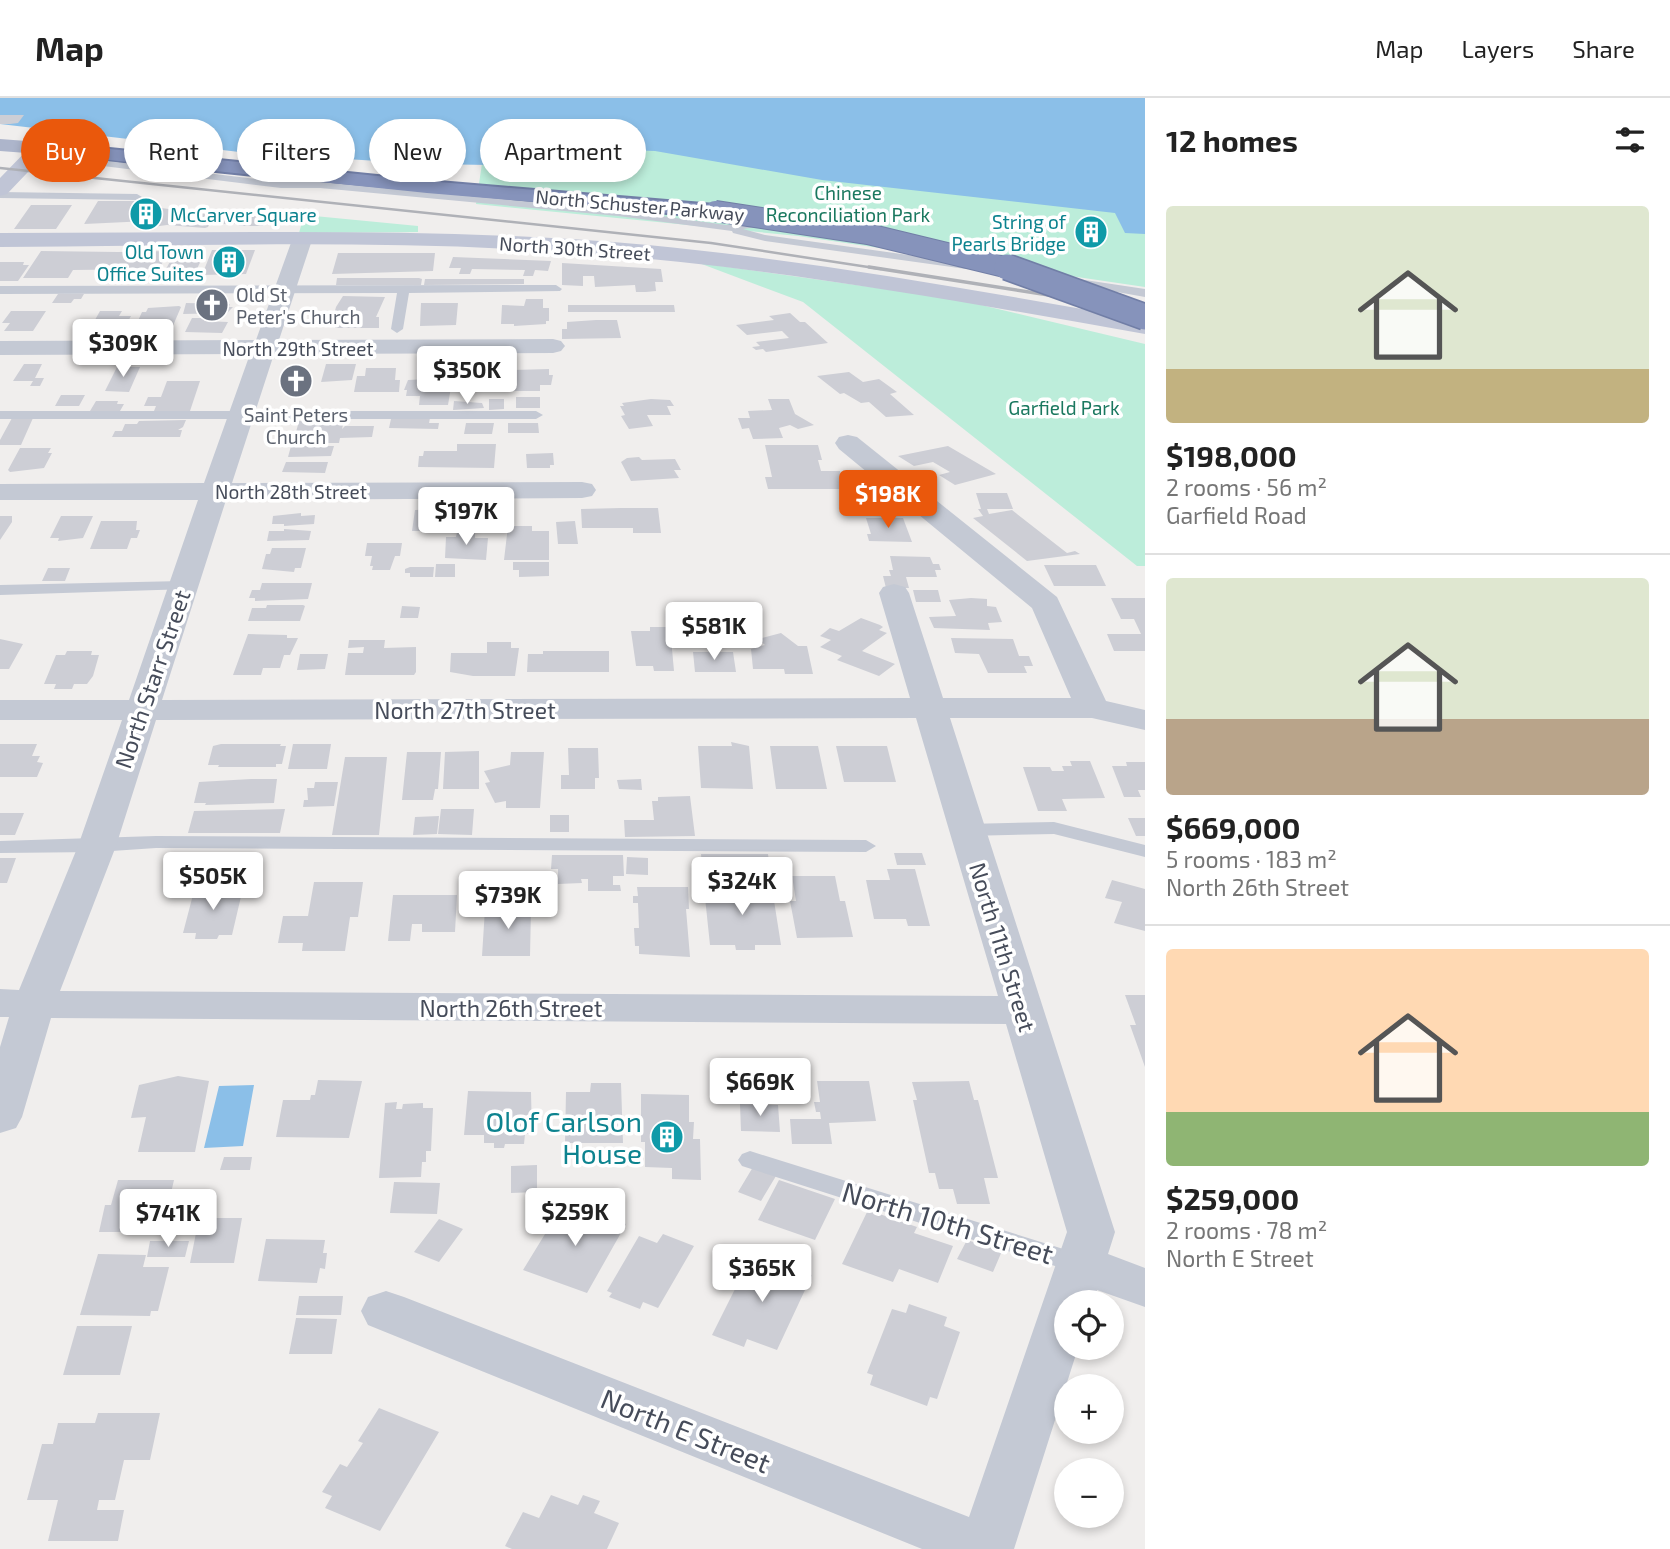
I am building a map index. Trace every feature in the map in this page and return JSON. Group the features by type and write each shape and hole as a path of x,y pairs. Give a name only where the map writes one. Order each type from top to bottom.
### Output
{"highway":[{"name":"North Schuster Parkway","path":"110,154 325,181 720,220 825,226 948,251 1032,276 1145,317"}],"main road":[{"path":"0,145 21,147"},
{"path":"0,193 21,169"},
{"name":"North 30th Street","path":"0,240 483,241 623,250 790,269 1145,327"},
{"path":"959,296 1145,342"}],"street":[{"name":"North Starr Street","path":"0,1117 17,1004 97,846 302,240"},
{"name":"North 29th Street","path":"0,348 553,346"},
{"path":"848,443 1046,604 1091,708"},
{"name":"North 28th Street","path":"0,492 582,490"},
{"name":"North 11th Street","path":"894,593 1091,1232 1071,1290"},
{"name":"North 27th Street","path":"0,710 1091,708 1145,720"},
{"name":"North 26th Street","path":"17,1004 1022,1010"},
{"name":"North 10th Street","path":"1096,1290 1145,1288"},
{"name":"North E Street","path":"386,1311 986,1549"},
{"name":"North 11th Street","path":"986,1549 1054,1343"}],"lane":[{"path":"0,193 137,197"},
{"path":"720,220 759,224"},
{"path":"720,220 765,238 1145,293"},
{"path":"397,329 404,289"},
{"path":"0,290 556,289"},
{"path":"0,415 536,415"},
{"path":"0,590 183,586"},
{"path":"967,830 1054,828 1145,851"},
{"path":"0,846 97,846 156,842 866,846"},
{"name":"North 10th Street","path":"750,1160 1069,1290"}],"green space":[{"name":"Chinese Reconciliation Park","path":"489,116 510,119 489,119"},
{"name":"Chinese Reconciliation Park","path":"646,138 1145,208 1145,287 798,236 476,204 480,177 480,182 646,182"},
{"path":"304,215 418,226 418,232 299,233"},
{"name":"Garfield Park","path":"699,263 956,299 1145,344 1145,566 1137,566 803,302"}],"water":[{"path":"0,98 1145,98 1145,234 1125,233 1115,213 822,180 646,151 646,119 480,119 480,165 466,165 466,119 369,119 369,160 355,160 355,119 237,119 237,152 223,150 223,119 124,119 124,138 110,137 110,119 21,119 21,126 0,124"},
{"path":"254,1085 243,1146 204,1148 219,1086"}],"building":[{"path":"0,115 24,115 18,123 0,124"},
{"name":"McCarver Square","path":"98,201 148,201 145,206 177,210 175,213 214,214 205,228 167,225 145,228 148,221 84,224"},
{"path":"31,205 72,205 56,229 14,229"},
{"path":"218,215 268,215 263,226 240,226 213,224"},
{"name":"Old Town Office Suites","path":"212,250 255,250 246,274 202,275"},
{"path":"41,251 169,251 159,269 73,270 68,278 23,278"},
{"path":"175,252 205,252 196,271 165,271"},
{"path":"338,253 435,253 433,271 332,274"},
{"path":"453,257 551,261 548,271 535,270 533,276 523,276 525,270 472,269 470,274 459,274 461,268 449,268"},
{"path":"0,262 24,262 23,265 29,265 18,281 0,281"},
{"path":"562,263 661,269 663,282 655,282 656,291 646,292 636,292 635,285 595,287 594,276 583,276 583,286 562,285"},
{"path":"337,278 422,279 421,285 336,285"},
{"path":"425,279 524,279 524,284 424,285"},
{"path":"58,294 84,294 81,299 74,299 71,303 52,303"},
{"path":"343,296 385,297 376,317 379,317 379,328 335,328 333,318"},
{"path":"526,299 543,299 543,308 549,308 549,321 546,321 546,324 514,326 501,324 502,305 524,306"},
{"path":"186,303 230,304 229,307 233,307 227,313 183,314"},
{"path":"421,303 458,303 456,325 420,326"},
{"path":"568,305 674,305 675,312 568,312"},
{"path":"181,307 172,328 145,328 147,323 137,323 142,312 146,312 148,308"},
{"path":"11,311 46,311 33,331 4,331 10,323 2,323"},
{"path":"100,311 122,311 119,316 131,316 125,327 91,327"},
{"path":"790,313 800,322 805,322 828,343 766,352 752,347 760,346 756,342 789,338 782,331 747,335 736,325 774,320 769,316"},
{"path":"192,318 228,322 222,333 185,332"},
{"path":"617,320 621,338 562,339 562,329 567,329 567,322"},
{"path":"24,364 42,364 35,378 44,378 40,386 30,386 33,381 13,381"},
{"path":"326,364 356,364 352,380 321,382"},
{"path":"117,367 140,367 129,392 105,391"},
{"path":"366,368 396,368 395,380 400,380 399,392 354,392 357,376 365,376"},
{"path":"475,368 503,368 503,385 474,385"},
{"path":"549,369 549,375 553,375 551,385 540,385 540,391 511,391 513,370"},
{"path":"849,372 863,382 879,379 897,392 890,394 914,415 886,417 869,402 861,403 844,393 840,394 817,376"},
{"path":"446,378 445,387 451,387 448,405 419,405 420,396 406,396 407,390 404,390 408,380"},
{"path":"167,381 200,381 190,411 154,411 156,406 144,406 148,397 161,397"},
{"path":"61,395 85,395 79,406 55,406"},
{"path":"516,397 540,397 540,408 516,408"},
{"path":"489,399 504,399 504,409 489,410"},
{"path":"651,399 670,400 674,406 667,406 671,415 647,415 653,426 629,429 621,416 625,415 620,406 624,406 622,403"},
{"path":"768,399 789,399 795,414 814,425 798,429 790,425 779,428 783,438 753,439 749,428 742,429 738,418 750,418 748,411 772,410"},
{"path":"96,401 118,401 117,404 124,404 120,411 90,411"},
{"path":"454,401 482,403 484,408 453,410"},
{"path":"12,418 33,418 21,445 0,445 0,440"},
{"path":"430,418 429,423 439,423 438,429 389,428 391,419"},
{"path":"186,420 178,430 182,430 180,437 112,437 115,431 122,431 125,424"},
{"path":"299,421 344,421 342,429 345,426 374,426 372,437 340,438 339,443 293,443"},
{"path":"466,423 494,423 492,434 464,434"},
{"path":"508,423 538,423 539,433 508,433"},
{"path":"457,444 496,444 494,468 418,467 419,456 423,456 424,451 457,451"},
{"path":"765,445 818,445 822,460 818,460 821,471 840,471 845,489 768,489 765,477 772,477"},
{"path":"291,446 334,446 331,456 288,457"},
{"path":"948,446 996,474 955,485 939,475 950,472 933,462 914,466 898,456"},
{"path":"20,448 51,448 48,453 52,453 44,468 10,472 8,470"},
{"path":"553,453 554,465 550,465 550,468 527,468 526,454"},
{"path":"639,457 642,460 675,459 681,470 674,470 679,478 631,481 621,462 627,458"},
{"path":"286,462 328,462 325,473 282,472"},
{"path":"976,493 1007,493 1013,509 987,509 989,514 1012,510 1067,553 1075,551 1080,554 1027,561 973,518 983,516 978,509 981,509"},
{"path":"658,508 661,533 633,533 633,528 582,528 581,509"},
{"path":"441,509 439,531 412,531 415,510"},
{"path":"301,513 301,516 315,515 314,524 272,524 273,516"},
{"path":"0,516 12,516 12,522 0,540"},
{"path":"61,516 93,516 83,538 58,541 59,538 50,538"},
{"path":"866,518 903,518 912,542 869,541 867,534 871,534"},
{"path":"101,521 137,521 136,530 140,530 137,538 131,538 127,549 90,549"},
{"path":"575,521 578,544 558,544 556,522"},
{"path":"508,526 532,526 532,531 549,531 549,560 504,560"},
{"path":"269,531 311,531 309,540 267,541"},
{"path":"475,531 475,538 488,538 486,560 445,558 446,537 456,537 457,532"},
{"path":"367,543 402,543 400,556 395,556 390,570 372,570 372,556 365,556"},
{"path":"272,548 306,548 301,568 295,568 294,572 262,569 266,554 270,554"},
{"path":"890,556 930,557 933,564 939,564 941,570 935,570 937,577 906,577 909,588 886,588 883,576 891,576 889,570 893,570"},
{"path":"513,562 549,562 549,576 519,577 519,570 513,570"},
{"path":"436,564 455,564 455,577 435,577"},
{"path":"1044,565 1096,565 1106,586 1054,586"},
{"path":"434,567 433,577 410,577 410,573 405,573 405,569"},
{"path":"48,568 70,568 65,581 42,581"},
{"path":"262,583 312,583 308,599 255,601 255,598 249,598 252,590 260,590"},
{"path":"913,590 938,590 941,602 916,602"},
{"path":"1111,598 1145,598 1145,651 1114,651 1107,634 1141,634 1134,619 1121,619"},
{"path":"987,599 987,606 996,607 1002,622 988,623 990,630 934,628 929,617 956,616 949,600"},
{"path":"267,605 305,606 300,621 248,621 252,608 266,608"},
{"path":"402,606 420,607 418,618 400,618"},
{"path":"861,618 880,625 883,627 879,630 887,633 862,651 895,664 879,676 837,660 842,656 820,647 831,640 820,636 830,628 839,631"},
{"path":"650,627 670,627 674,671 654,671 653,666 636,666 631,631 650,631"},
{"path":"781,633 798,646 807,646 813,674 785,674 784,669 753,669 751,649 765,645 758,639"},
{"path":"248,634 287,635 287,638 298,638 290,655 284,655 280,668 263,668 261,675 233,675"},
{"path":"951,638 1013,639 1019,656 1029,656 1033,666 1024,666 1027,673 988,673 979,654 955,653"},
{"path":"0,639 23,644 9,669 0,669"},
{"path":"349,640 385,640 384,648 416,647 416,672 414,675 345,675 348,653 363,653 364,647 348,648"},
{"path":"487,642 511,642 511,648 519,648 515,676 473,676 450,672 451,653 487,653"},
{"path":"67,651 92,651 91,655 99,655 93,676 87,684 74,684 72,689 54,689 56,684 44,684 56,655 65,655"},
{"path":"543,651 609,651 609,672 527,672 528,654 543,654"},
{"path":"693,652 733,652 736,672 695,672"},
{"path":"300,654 328,654 325,669 297,670"},
{"path":"731,742 749,746 753,789 701,788 698,746 732,746"},
{"path":"0,744 37,744 32,756 40,756 37,762 43,763 37,777 0,777"},
{"path":"293,744 331,744 327,769 288,769"},
{"path":"213,746 286,746 282,764 276,764 276,767 208,765"},
{"path":"770,746 818,746 827,789 776,789"},
{"path":"836,746 887,746 896,782 844,782"},
{"path":"568,748 598,748 599,778 595,778 595,789 561,789 561,775 569,775"},
{"path":"479,751 479,789 443,789 445,752"},
{"path":"407,752 441,752 438,789 435,789 433,800 402,800"},
{"path":"511,752 544,752 540,808 506,808 506,801 495,803 485,783 490,782 484,771 510,765"},
{"path":"345,757 387,757 379,835 332,835"},
{"path":"1070,761 1090,761 1105,798 1062,799 1067,811 1038,811 1023,767 1050,767 1052,771 1064,771 1062,766 1072,766"},
{"path":"1126,762 1145,762 1145,790 1138,790 1141,797 1124,797 1112,766 1127,766"},
{"path":"277,779 274,803 194,803 199,782"},
{"path":"641,779 642,790 619,789 617,780"},
{"path":"315,782 338,782 334,806 303,807 304,800 308,800 307,788 314,788"},
{"path":"690,796 695,836 625,837 624,820 654,820 652,801 658,801 658,797"},
{"path":"285,809 280,833 188,833 194,811"},
{"path":"441,809 474,809 472,835 438,834"},
{"path":"0,813 24,813 15,835 0,835"},
{"path":"550,815 569,815 569,832 550,832"},
{"path":"439,816 437,834 413,835 415,817"},
{"path":"1128,818 1145,818 1145,836 1136,836"},
{"path":"894,853 922,853 926,865 897,865"},
{"path":"701,854 768,854 771,877 703,877"},
{"path":"552,855 623,855 624,876 613,876 613,885 620,885 621,891 588,891 588,879 581,879 582,883 558,884 558,869 551,869"},
{"path":"627,857 648,858 648,875 626,874"},
{"path":"0,858 16,858 7,883 0,883"},
{"path":"887,869 915,869 930,926 908,926 906,919 874,919 866,880 890,880"},
{"path":"792,876 835,876 840,901 845,901 853,937 797,938 790,901 796,901"},
{"path":"1112,880 1145,889 1145,931 1114,923 1122,902 1105,898"},
{"path":"314,882 363,882 358,917 350,917 345,951 302,951 303,943 278,943 283,916 308,916"},
{"path":"195,887 243,888 232,935 219,935 217,939 195,939 196,933 183,933"},
{"path":"637,887 688,887 689,909 686,909 690,957 639,954 639,946 635,946 634,928 639,928 638,903 633,903 633,896 638,896"},
{"path":"704,888 772,888 781,945 755,945 755,950 736,950 735,945 710,945"},
{"path":"393,895 457,895 455,932 422,932 422,924 412,924 410,941 388,941"},
{"path":"507,903 535,903 535,910 531,910 530,956 482,956 485,909 506,909"},
{"path":"1125,995 1145,995 1145,1067 1130,1025 1136,1025"},
{"path":"178,1076 209,1081 195,1152 138,1152 146,1117 131,1118 139,1085"},
{"path":"318,1080 362,1081 349,1138 276,1137 283,1100 310,1100 311,1095 315,1095"},
{"path":"817,1081 869,1081 876,1121 829,1123 832,1144 792,1144 790,1119 821,1119 814,1102 820,1102"},
{"path":"969,1081 974,1100 978,1100 998,1178 984,1178 990,1204 957,1204 953,1189 939,1189 935,1173 929,1173 913,1100 917,1100 912,1082"},
{"path":"591,1083 621,1083 623,1143 565,1143 566,1092 590,1092"},
{"path":"468,1091 531,1092 532,1134 525,1134 524,1144 505,1144 504,1148 494,1148 494,1143 484,1143 484,1135 464,1135"},
{"name":"Olof Carlson House","path":"641,1094 689,1095 689,1122 694,1122 693,1139 700,1139 701,1180 672,1179 672,1168 645,1167 645,1142 641,1142"},
{"path":"397,1102 396,1109 402,1109 403,1104 423,1103 423,1108 433,1108 431,1151 426,1151 421,1177 379,1178 385,1103"},
{"path":"740,1104 778,1105 780,1132 741,1131"},
{"path":"224,1157 252,1157 250,1170 220,1170"},
{"path":"537,1165 537,1192 511,1193 511,1166"},
{"path":"753,1167 776,1176 761,1201 738,1192"},
{"path":"118,1180 174,1180 162,1232 99,1232 105,1205 111,1205"},
{"path":"779,1180 835,1199 815,1240 758,1220"},
{"path":"394,1182 440,1183 437,1214 390,1213"},
{"path":"564,1203 626,1224 587,1293 523,1270"},
{"path":"868,1210 917,1227 914,1233 953,1246 938,1283 899,1269 893,1282 842,1264"},
{"path":"199,1218 242,1218 234,1263 190,1263"},
{"path":"439,1219 463,1229 439,1262 414,1252"},
{"path":"663,1234 694,1246 658,1308 643,1302 640,1309 609,1297 612,1293 607,1291 639,1236 657,1243"},
{"path":"266,1239 325,1240 325,1269 320,1268 317,1283 258,1281"},
{"path":"967,1240 1002,1251 993,1272 957,1259"},
{"path":"150,1241 189,1241 185,1257 147,1257"},
{"path":"98,1254 146,1255 143,1267 169,1267 158,1311 151,1311 150,1316 80,1315"},
{"path":"752,1255 812,1275 777,1350 747,1339 744,1347 712,1335"},
{"path":"299,1296 343,1296 341,1315 296,1315"},
{"path":"909,1304 947,1317 944,1326 960,1332 937,1399 930,1397 927,1406 870,1385 873,1375 867,1373 892,1309 906,1313"},
{"path":"296,1318 337,1319 332,1354 289,1354"},
{"path":"77,1326 132,1326 120,1375 63,1375"},
{"path":"379,1408 439,1432 380,1531 325,1508 332,1496 322,1492 340,1464 347,1467 363,1443 358,1441"},
{"path":"98,1413 160,1413 150,1460 124,1460 115,1500 99,1500 97,1510 124,1510 118,1541 48,1541 58,1500 27,1500 42,1444 53,1444 58,1423 95,1423"},
{"path":"551,1495 578,1505 583,1495 600,1501 594,1513 619,1523 607,1549 512,1549 505,1546 523,1512 539,1518"}],"railway":[{"path":"0,168 711,243 881,269"},
{"path":"869,267 1145,310"}],"place":[{"name":"McCarver Square","path":"146,214"},
{"name":"String of Pearls Bridge","path":"1091,232"},
{"name":"Old Town Office Suites","path":"229,262"},
{"name":"Old St Peter's Church","path":"212,305"},
{"name":"Saint Peters Church","path":"296,381"},
{"name":"Olof Carlson House","path":"667,1137"}]}
